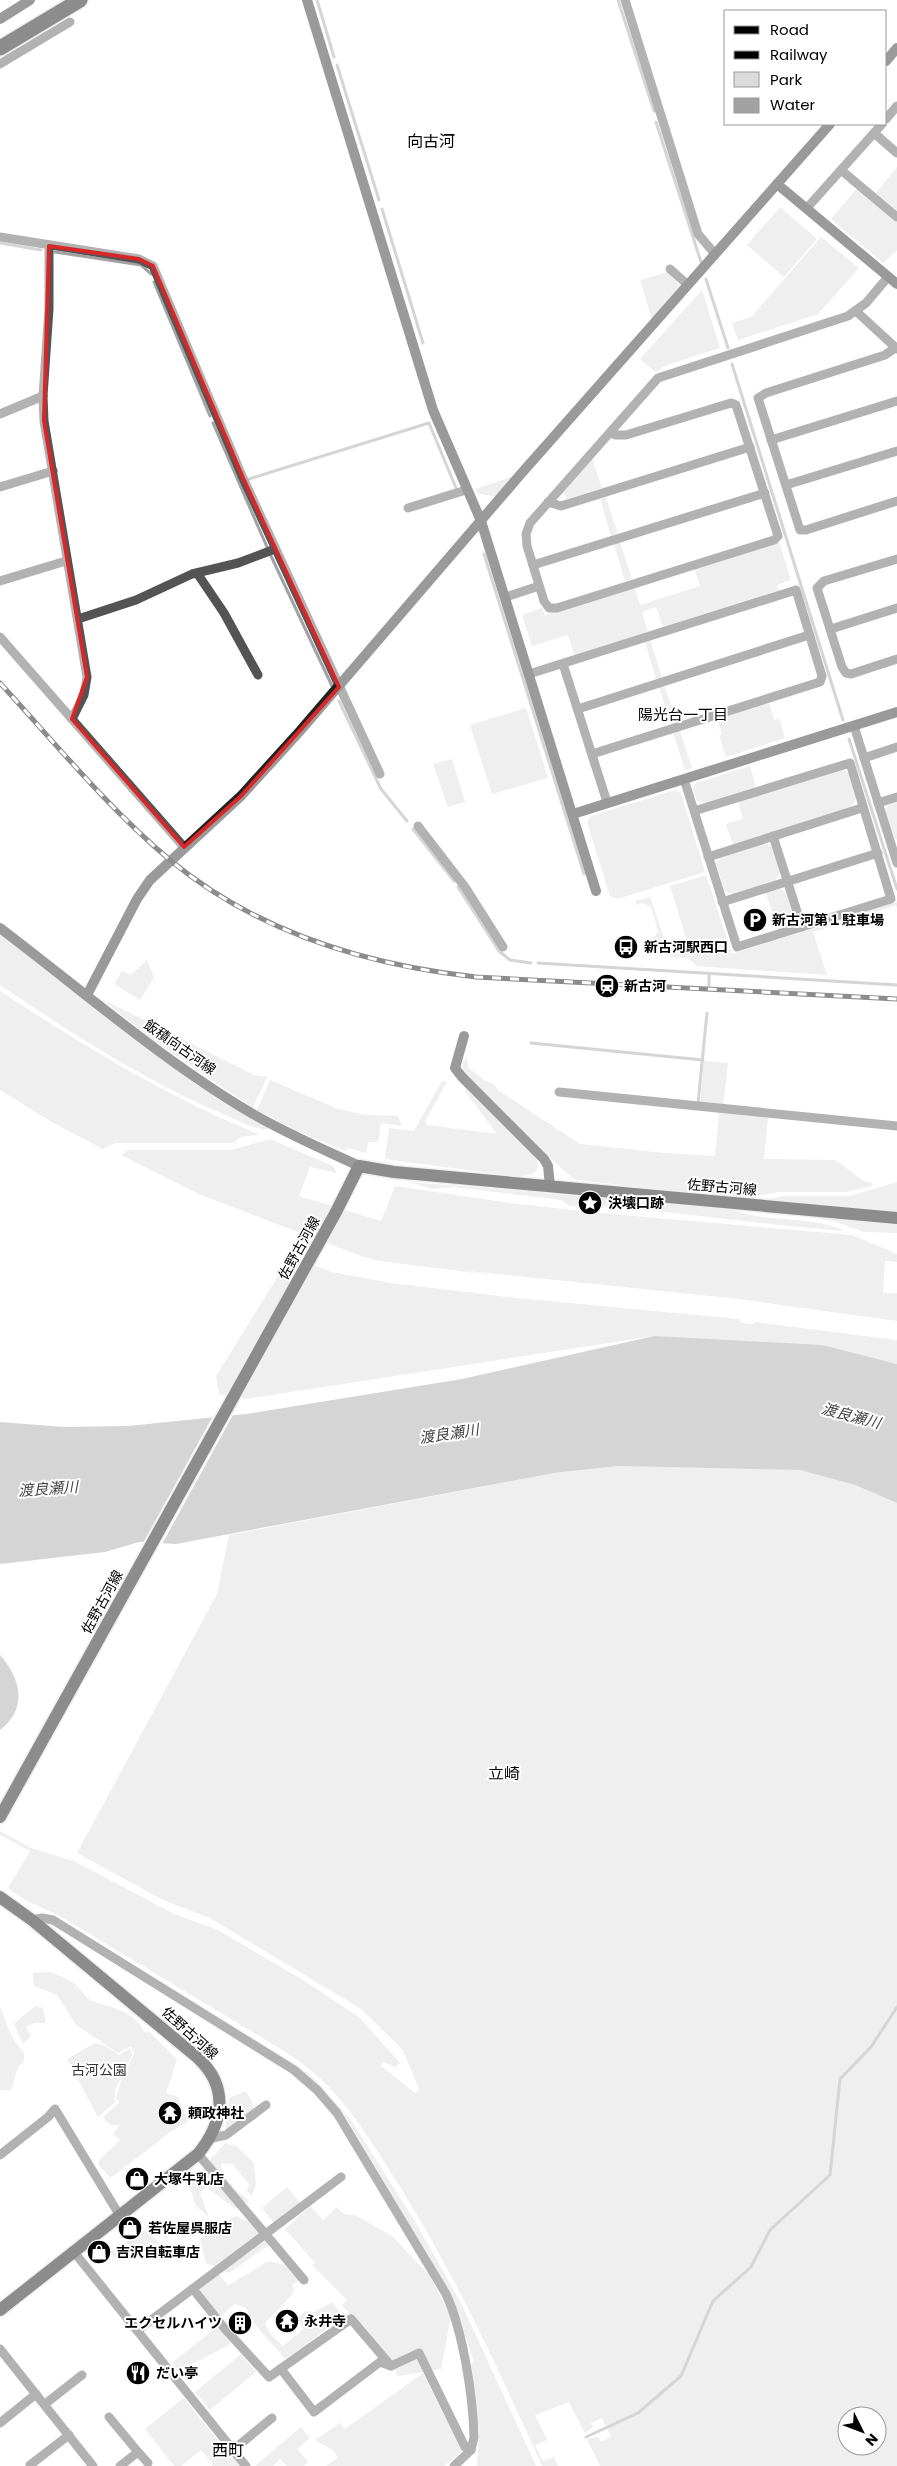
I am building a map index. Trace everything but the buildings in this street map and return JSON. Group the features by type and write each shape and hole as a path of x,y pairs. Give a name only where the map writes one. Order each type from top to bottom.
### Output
{"highway":[{"path":"0,48 80,0"}],"main road":[{"name":"佐野古河線","path":"0,1817 359,1166 388,1172 897,1218"},
{"name":"佐野古河線","path":"0,1897 32,1920 205,2064 217,2082 219,2093 218,2116 208,2139 198,2154 0,2310"}],"street":[{"path":"0,19 30,0"},
{"path":"307,0 433,410 480,521 506,597 596,891"},
{"path":"626,0 698,234 715,254"},
{"path":"0,64 64,10"},
{"path":"887,60 897,48"},
{"path":"887,118 897,106"},
{"path":"88,995 137,898 150,880 241,796 339,687 480,521 829,125"},
{"path":"807,208 881,125"},
{"path":"874,133 897,153"},
{"path":"841,170 897,216"},
{"path":"778,184 897,284"},
{"path":"0,237 49,246 140,258 153,266 275,549 380,774"},
{"path":"49,246 49,309 42,396 44,421 87,677 84,695 72,719"},
{"path":"670,269 688,285"},
{"path":"610,432 615,435 626,435 731,403 739,407 778,536 774,540 557,608 549,608 539,586 527,546 526,534 533,519 610,432 662,376 839,320 857,312 888,277"},
{"path":"857,312 896,348 885,355 760,395 758,401 798,527 802,530 897,501"},
{"path":"0,414 42,396"},
{"path":"771,440 897,401"},
{"path":"548,502 561,506 750,447"},
{"path":"786,485 897,450"},
{"path":"0,487 53,471"},
{"path":"408,508 466,490"},
{"path":"533,565 765,493"},
{"path":"78,619 136,600 197,574 238,563 275,549"},
{"path":"897,558 818,585 846,673 851,674 897,659"},
{"path":"0,582 66,561"},
{"path":"197,574 224,613 258,675"},
{"path":"506,597 539,586"},
{"path":"529,674 796,590 822,676 820,682 592,754"},
{"path":"831,629 897,608"},
{"path":"578,708 809,635"},
{"path":"0,637 184,847"},
{"path":"563,664 606,802"},
{"path":"573,814 606,802 897,712"},
{"path":"854,726 878,803 895,848 897,863"},
{"path":"864,758 897,748"},
{"path":"684,779 722,902 737,947 892,899 862,808 850,763 694,811"},
{"path":"878,803 897,797"},
{"path":"708,857 862,808"},
{"path":"418,826 465,887 503,947"},
{"path":"773,836 802,927"},
{"path":"722,902 878,853"},
{"name":"飯積向古河線","path":"0,928 167,1056 252,1113 281,1130 359,1166"},
{"path":"464,1036 455,1068 544,1159 548,1166 550,1186"},
{"path":"559,1092 897,1126"},
{"path":"32,1920 42,1918 53,1920 294,2070 317,2090 337,2113 446,2294 454,2312 461,2339 474,2428 471,2450 454,2466"},
{"path":"208,2139 226,2135 266,2106"},
{"path":"0,2155 48,2118 55,2109 120,2216"},
{"path":"198,2154 304,2280"},
{"path":"138,2330 341,2177"},
{"path":"74,2252 246,2466"},
{"path":"193,2289 225,2329 269,2377 351,2318 391,2366"},
{"path":"0,2349 94,2466"},
{"path":"281,2369 314,2412 380,2362 391,2366 419,2353 465,2447 471,2450"},
{"path":"44,2404 82,2375"},
{"path":"0,2423 36,2394"},
{"path":"109,2417 148,2463"},
{"path":"233,2450 272,2418"},
{"path":"30,2465 69,2435"},
{"path":"120,2466 138,2452"}],"highlighted area":[{"path":"49,246 139,259 153,266 243,478 339,687 241,796 184,847 72,719 87,677 44,421"}],"green space":[{"path":"897,167 897,211 876,193"},
{"path":"857,188 897,222 897,250 883,263 831,219"},
{"path":"780,207 817,239 784,277 747,245"},
{"path":"821,237 859,268 818,314 738,340 732,323 751,317"},
{"path":"668,272 680,286 652,320 640,280"},
{"path":"702,290 720,348 667,365 655,372 640,359"},
{"path":"592,459 602,488 567,499 563,492"},
{"path":"513,478 496,497 477,493 476,489"},
{"path":"606,497 618,534 611,536 600,499"},
{"path":"620,542 632,579 625,581 614,544"},
{"path":"779,542 791,580 777,585 779,590 663,627 656,607 642,612 648,632 574,655 568,635 532,646 522,615 542,608 545,615 634,587 640,605 700,586 694,568"},
{"path":"650,640 662,677 656,679 645,642"},
{"path":"664,685 677,723 671,725 659,687"},
{"path":"769,703 774,720 779,718 785,738 726,757 719,735 722,734 718,719"},
{"path":"526,708 548,778 492,794 470,725"},
{"path":"680,731 692,768 685,770 673,733"},
{"path":"452,759 465,802 448,807 433,764"},
{"path":"750,766 756,787 704,803 697,801 693,789 696,783"},
{"path":"841,769 848,772 856,799 851,807 733,845 726,824 743,819 738,801"},
{"path":"675,790 681,793 705,872 617,899 610,896 587,822 591,816"},
{"path":"897,802 897,840 894,838 885,811 889,805"},
{"path":"765,843 772,847 780,872 775,881 732,894 725,891 716,864 720,858"},
{"path":"706,875 732,954 897,902 897,908 896,905 813,932 827,975 697,966 688,958 670,957 673,954 686,952 692,957 670,886"},
{"path":"779,889 787,892 796,920 792,926 778,930 766,893"},
{"path":"650,897 664,938 648,944 647,941 654,938 658,931 651,907 643,903 636,905 635,901"},
{"path":"0,933 253,1120 270,1129 250,1126 170,1089 84,1040 0,985"},
{"path":"147,960 154,978 140,1000 114,984 122,971 131,975"},
{"path":"0,991 158,1087 258,1134 240,1137 235,1142 229,1143 115,1143 103,1149 50,1121 0,1090"},
{"path":"102,999 254,1075 267,1077 253,1108 149,1037"},
{"path":"467,1056 468,1067 485,1081 494,1084 498,1090 580,1144 715,1156 719,1114 717,1113 765,1116 768,1118 764,1159 836,1160 862,1180 872,1183 873,1186 846,1192 778,1192 744,1198 576,1180 564,1171 465,1073 462,1064"},
{"path":"704,1061 728,1063 723,1106 700,1103"},
{"path":"270,1080 338,1109 366,1115 398,1116 402,1126 381,1123 378,1142 368,1142 366,1153 347,1148 346,1151 296,1131 257,1110"},
{"path":"442,1081 447,1082 425,1121 427,1125 497,1134 465,1091 466,1089 535,1156 537,1168 532,1174 511,1176 385,1159 389,1128 414,1131"},
{"path":"270,1139 333,1166 337,1173 310,1167 299,1196 381,1221 395,1186 510,1203 599,1213 852,1235 897,1254 897,1262 885,1261 883,1293 897,1293 897,1321 739,1299 459,1270 515,1278 380,1261 364,1257 201,1195 121,1155 128,1150 231,1150"},
{"path":"408,1182 728,1208 756,1216 817,1222 845,1231 606,1206 600,1209 569,1206 562,1200 453,1187 434,1189"},
{"path":"897,1182 897,1212 764,1200 784,1196 850,1196"},
{"path":"766,1210 897,1222 897,1233 864,1232 833,1221"},
{"path":"290,1257 332,1272 391,1283 517,1298 739,1319 742,1323 752,1324 755,1322 897,1340 897,1364 851,1353 654,1336 246,1399 219,1394 216,1376"},
{"path":"618,1466 800,1470 855,1485 897,1503 897,2466 600,2466 587,2439 598,2437 601,2442 611,2437 602,2418 591,2423 593,2427 585,2433 569,2402 535,2415 547,2440 535,2445 543,2461 554,2457 558,2466 542,2466 493,2359 439,2253 374,2146 336,2094 303,2064 284,2051 58,1915 27,1901 8,1888 30,1851 0,1835 0,1831 31,1848 76,1862 174,1914 216,1929 303,1980 359,2017 400,2063 395,2067 383,2062 381,2066 415,2093 419,2089 403,2050 361,2009 210,1918 163,1900 77,1853 217,1594 229,1535 554,1473"},
{"path":"50,1972 74,1984 90,2000 128,2014 140,2025 145,2033 149,2031 177,2060 166,2093 178,2097 188,2122 170,2132 110,2177 99,2166 99,2160 120,2140 113,2134 120,2125 112,2125 105,2121 104,2116 119,2103 116,2098 121,2080 134,2054 131,2046 118,2053 76,2025 57,1995 34,1986 33,1973"},
{"path":"194,2003 295,2064 314,2078 351,2120 416,2223 461,2303 536,2466 477,2466 479,2431 468,2365 474,2362 453,2299 345,2116 328,2095 308,2076"},
{"path":"0,2006 15,2042 24,2052 24,2061 18,2067 11,2090 0,2090"},
{"path":"35,2006 43,2008 46,2023 34,2023 26,2027 31,2036 23,2044 14,2024"},
{"name":"古河公園","path":"95,2043 106,2046 119,2055 130,2048 132,2055 115,2090 115,2102 98,2117 67,2059"},
{"path":"246,2091 255,2109 225,2132 229,2098"},
{"path":"225,2143 236,2146 254,2163 256,2184 252,2196 246,2190 250,2185 232,2164 221,2163 227,2180 249,2201 236,2209 206,2187 200,2194 209,2217 196,2206 189,2185"},
{"path":"287,2187 300,2203 274,2223 262,2208"},
{"path":"310,2206 323,2220 337,2207 344,2214 355,2215 393,2237 429,2275 451,2316 441,2369 398,2376 390,2359 360,2325 341,2320 285,2359 253,2322 246,2308 235,2304 220,2317 199,2290 219,2274 228,2285 269,2261 285,2265 299,2280 292,2285 294,2289 291,2296 265,2323 271,2335 283,2346 303,2330 298,2318 305,2311 315,2312 332,2302 343,2316 349,2313 342,2305 347,2300 312,2265 315,2263 285,2229"},
{"path":"236,2216 249,2222 269,2245 229,2273 206,2263 200,2239 210,2230"},
{"path":"145,2230 156,2239 165,2251 129,2259 115,2257 109,2253"},
{"path":"218,2326 231,2344 198,2361 176,2369 172,2363"},
{"path":"241,2354 256,2372 210,2410 195,2392"},
{"path":"423,2373 462,2451 444,2466 326,2466 338,2458 333,2450 315,2440 340,2423 345,2429"},
{"path":"184,2398 226,2451 223,2454 229,2450 242,2466 212,2466 212,2462 201,2450 181,2466 174,2466 145,2429"},
{"path":"301,2427 310,2438 297,2449 308,2462 304,2466 287,2466 280,2459 273,2466 256,2465"}],"water":[{"name":"渡良瀬川","path":"654,1336 822,1345 897,1364 897,1503 855,1485 800,1470 618,1466 554,1473 176,1544 139,1542 105,1552 0,1564 0,1422 64,1427 128,1426 246,1414 462,1379"},
{"path":"0,1655 17,1683 18,1703 9,1721 0,1730"}],"pier":[{"path":"234,1413 161,1546 142,1545 213,1416"}],"waterway":[{"path":"317,0 334,57"},
{"path":"618,0 654,111"},
{"path":"337,65 379,200"},
{"path":"656,122 701,262"},
{"path":"382,209 423,343"},
{"path":"0,243 41,250"},
{"path":"55,252 141,265 151,274"},
{"path":"706,279 728,348"},
{"path":"154,282 210,416"},
{"path":"732,364 843,720"},
{"path":"213,423 267,547"},
{"path":"249,479 429,423 456,488"},
{"path":"484,554 584,874"},
{"path":"271,556 332,686"},
{"path":"339,701 381,789 407,821"},
{"path":"849,739 897,889"},
{"path":"413,829 454,881"},
{"path":"458,887 499,951 510,960 531,963"},
{"path":"538,963 897,985"},
{"path":"709,974 709,987"},
{"path":"698,1103 707,1013"},
{"path":"531,1043 703,1060"},
{"path":"586,2437 638,2413 681,2376 713,2301 751,2267 770,2230 830,2175 840,2079 871,2047 897,2007"}],"railway":[{"path":"0,683 103,797 170,860 204,885 239,907 314,941 394,964 476,977 897,999"}],"place":[{"name":"新古河第１駐車場","path":"755,920"},
{"name":"新古河駅西口","path":"626,947"},
{"name":"新古河","path":"607,986"},
{"name":"決壊口跡","path":"590,1203"},
{"name":"頼政神社","path":"170,2113"},
{"name":"大塚牛乳店","path":"137,2179"},
{"name":"若佐屋呉服店","path":"130,2228"},
{"name":"吉沢自転車店","path":"99,2252"},
{"name":"永井寺","path":"287,2321"},
{"name":"エクセルハイツ","path":"240,2323"},
{"name":"だい亭","path":"138,2373"}],"district":[{"name":"向古河","path":"431,141"},
{"name":"陽光台一丁目","path":"683,715"},
{"name":"立崎","path":"504,1773"},
{"name":"西町","path":"228,2450"}]}
